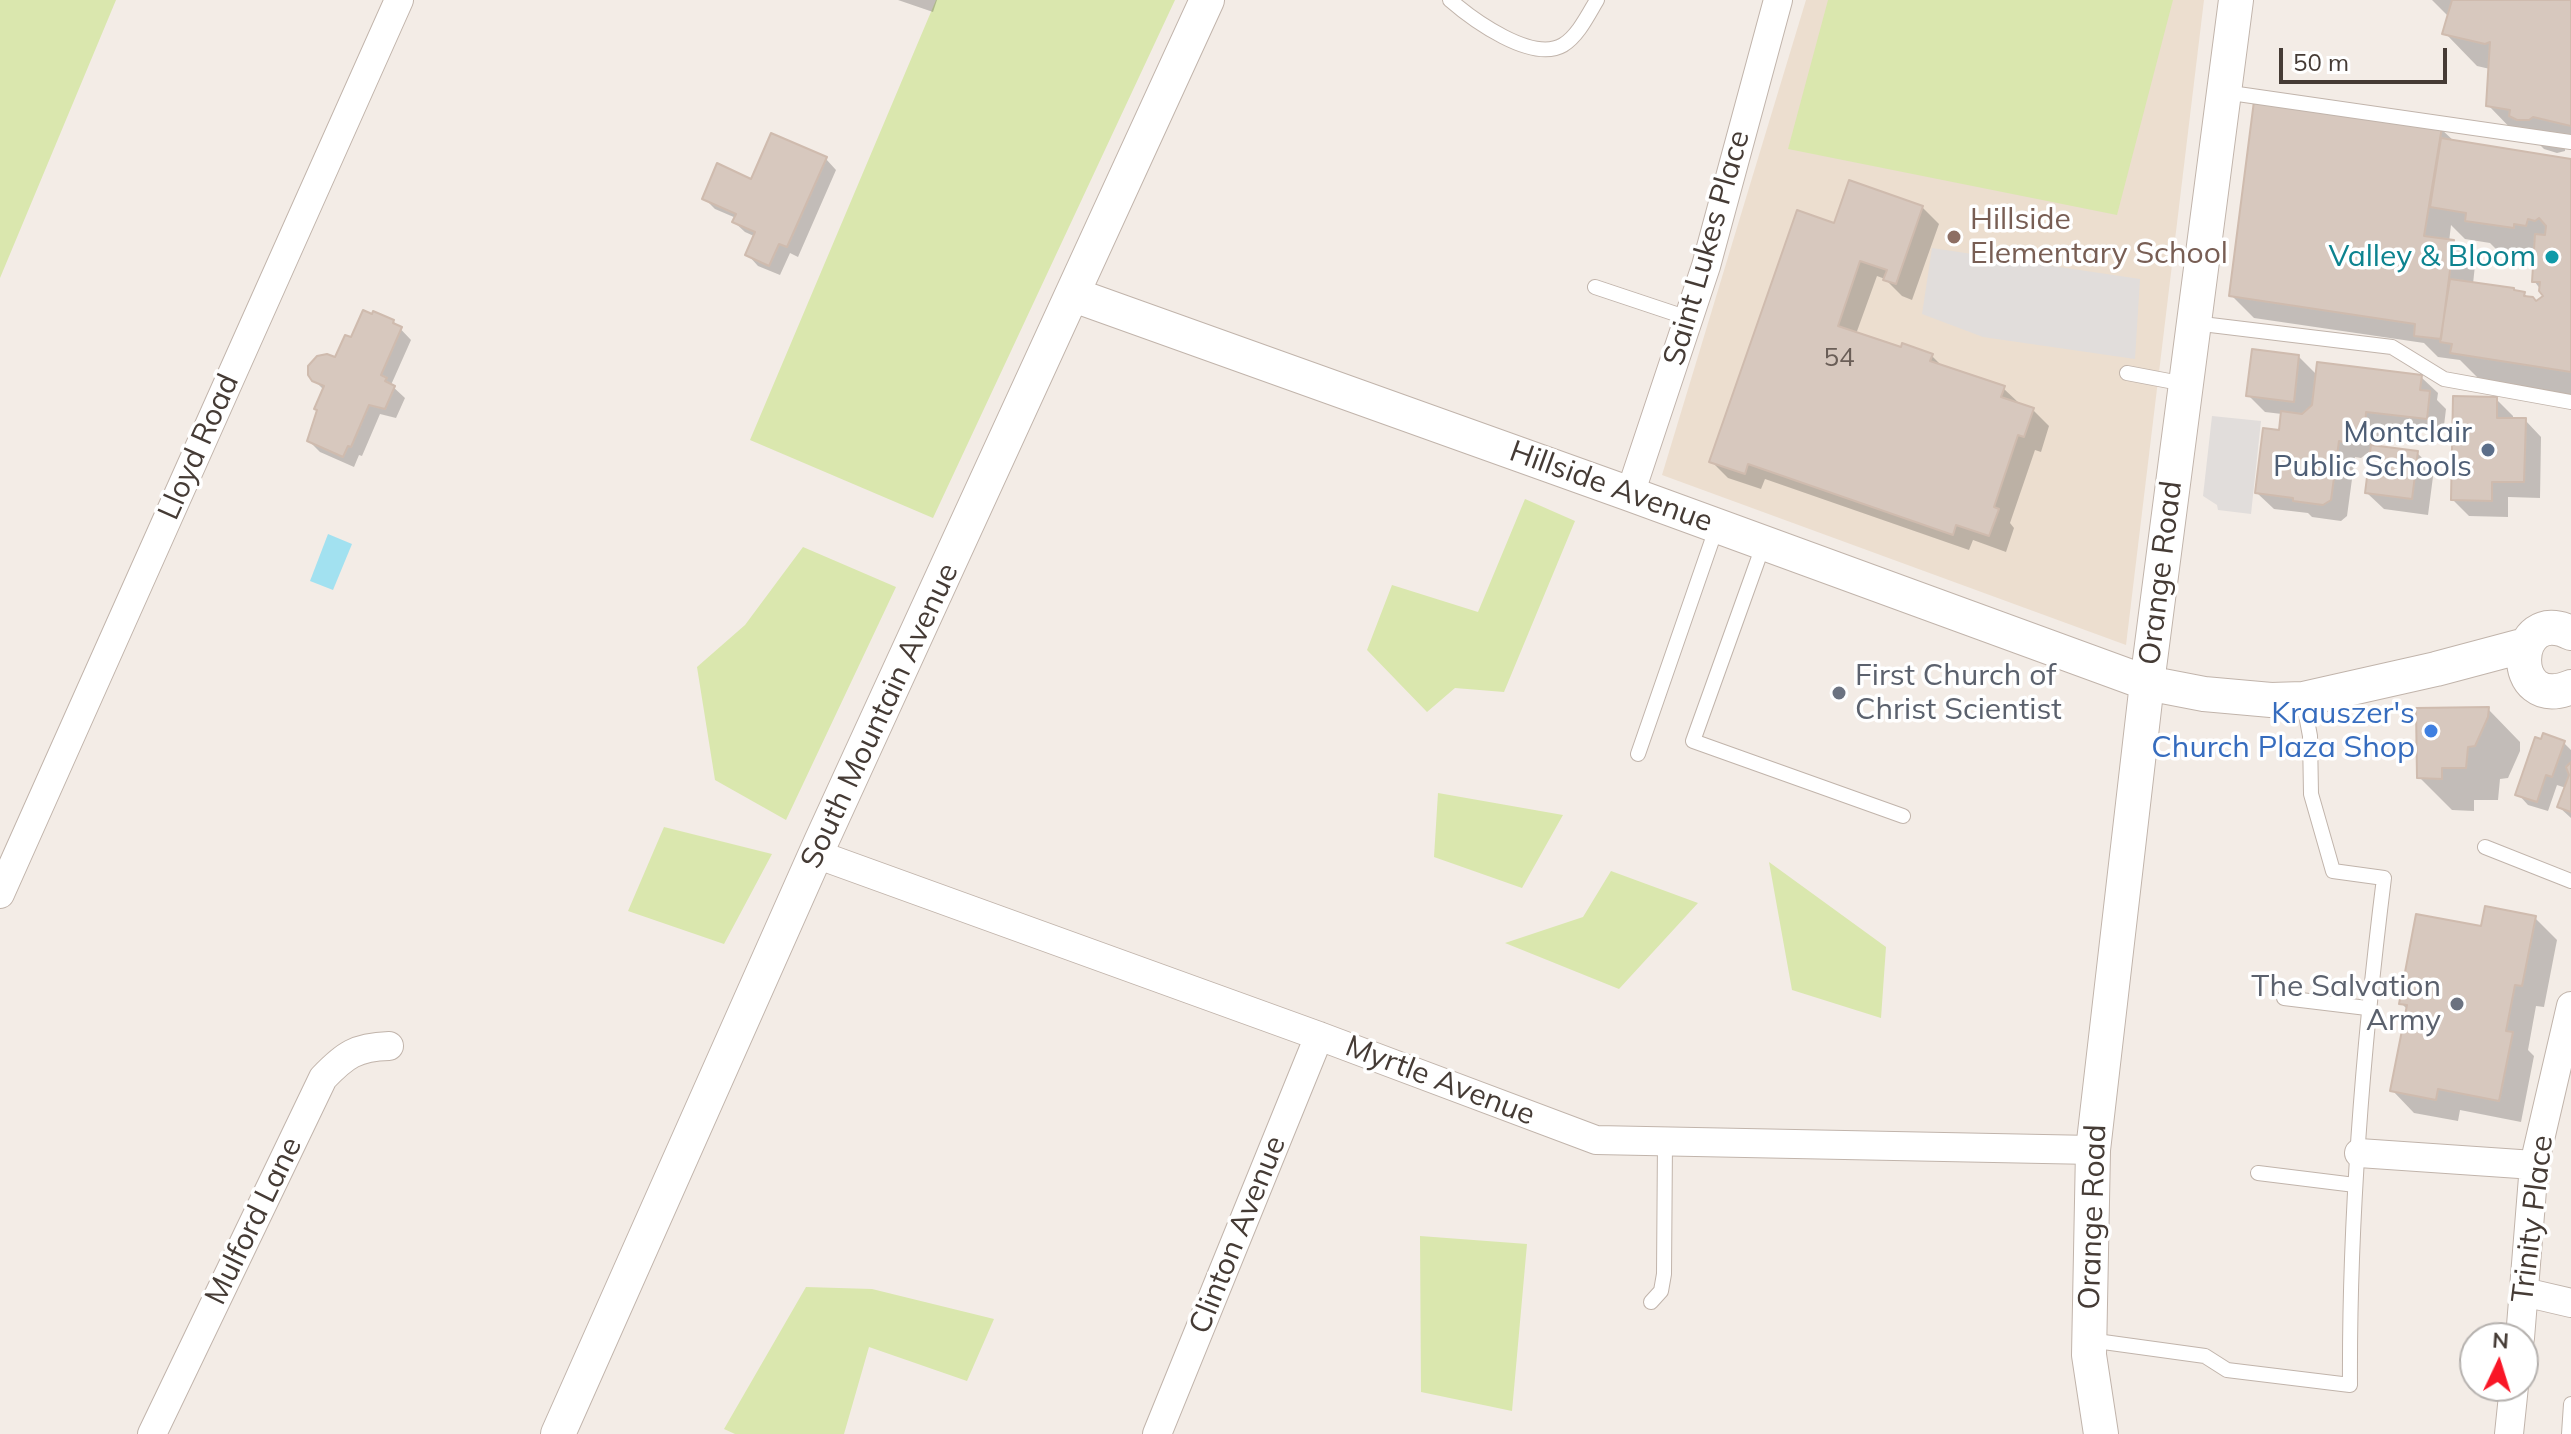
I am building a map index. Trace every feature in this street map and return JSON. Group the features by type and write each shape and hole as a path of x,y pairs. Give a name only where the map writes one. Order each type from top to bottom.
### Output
{"street":[{"name":"Lloyd Road","path":"0,894 399,0"},
{"name":"South Mountain Avenue","path":"558,1434 816,854 1207,0"},
{"name":"Saint Lukes Place","path":"1630,494 1706,266 1778,0"},
{"name":"Orange Road","path":"2101,1434 2089,1355 2093,1150 2147,683 2236,0"},
{"name":"Hillside Avenue","path":"1074,295 2147,683 2204,694 2271,700 2303,699 2436,669"},
{"path":"2556,690 2523,665 2571,608"},
{"path":"2436,669 2546,636"},
{"path":"2436,669 2504,673 2556,690"},
{"name":"Myrtle Avenue","path":"816,854 1596,1140 2093,1150"},
{"name":"Trinity Place","path":"2521,1322 2534,1165 2566,1046 2571,1006"},
{"name":"Clinton Avenue","path":"1157,1434 1319,1036"},
{"name":"Mulford Lane","path":"152,1434 323,1078 343,1057 367,1047 389,1046"},
{"path":"2359,1153 2534,1165"},
{"path":"2524,1292 2571,1303"},
{"path":"2509,1434 2512,1402"}],"lane":[{"path":"1450,0 1491,30 1533,49 1548,51 1571,39 1597,0"},
{"path":"2224,92 2571,142"},
{"path":"1595,287 1688,318"},
{"path":"2194,323 2392,347 2444,379 2571,402"},
{"path":"2127,373 2186,384"},
{"path":"1638,754 1717,526"},
{"path":"1764,543 1693,741 1903,816"},
{"path":"2089,1340 2205,1356 2227,1370 2350,1385 2349,1299 2355,1185 2367,1008 2384,878 2333,871 2311,794 2310,736 2303,699"},
{"path":"2485,847 2571,881"},
{"path":"2284,998 2367,1008"},
{"path":"1651,1302 1661,1291 1664,1274 1665,1141"},
{"path":"2258,1173 2355,1185"},
{"path":"2570,1426 2571,1404"}],"shaded area":[{"name":"Hillside Elementary School","path":"1806,0 2204,0 2126,645 1662,475"},
{"path":"1932,248 2140,279 2135,359 1983,337 1922,314"},
{"path":"2212,416 2261,421 2251,514 2218,510 2217,505 2203,496"}],"green space":[{"path":"0,0 116,0 0,278"},
{"path":"936,0 1175,0 933,518 750,440"},
{"path":"1828,0 2173,0 2117,215 1788,149"},
{"path":"1525,499 1575,521 1504,692 1455,688 1427,712 1367,650 1392,585 1478,612"},
{"path":"803,547 896,587 786,820 715,780 697,667 745,625"},
{"path":"1438,793 1563,815 1522,888 1434,857"},
{"path":"664,827 772,854 724,944 628,911"},
{"path":"1769,862 1886,947 1881,1018 1792,990"},
{"path":"1611,871 1698,903 1619,989 1505,943 1583,917"},
{"path":"1420,1236 1527,1244 1512,1411 1421,1392"},
{"path":"806,1287 872,1289 994,1319 967,1381 869,1347 844,1434 735,1434 724,1429"}],"water":[{"path":"328,534 352,544 333,590 310,581"}],"building":[{"path":"2452,0 2571,0 2571,126 2533,117 2517,120 2509,116 2510,110 2486,106 2490,42 2485,44 2442,34"},
{"path":"2254,101 2442,127 2424,236 2454,240 2441,339 2414,336 2415,324 2229,296"},
{"path":"771,133 827,157 787,247 779,244 769,266 745,255 755,232 732,222 736,214 702,199 717,163 751,179"},
{"name":"Valley & Bloom","path":"2441,138 2571,159 2571,372 2450,353 2452,344 2440,342 2450,279 2514,288 2536,301 2543,296 2539,291 2540,282 2532,282 2535,234 2545,235 2546,226 2539,218 2535,221 2528,219 2526,226 2514,224 2514,228 2465,221 2466,213 2430,207"},
{"path":"1849,180 1923,206 1896,284 1883,280 1887,270 1860,261 1838,326 1933,354 1930,361 2005,386 2001,397 2034,408 2024,437 2018,435 1994,507 1999,509 1989,536 1956,525 1953,535 1748,464 1745,474 1709,462 1797,210 1834,223"},
{"path":"363,310 394,320 393,323 402,327 381,375 395,386 385,409 369,405 351,447 348,446 343,457 307,441 317,410 314,409 324,386 312,381 308,366 317,356 327,354 335,357 345,335 351,337"},
{"path":"2252,349 2299,355 2294,402 2246,396"},
{"path":"2317,362 2422,375 2420,390 2430,391 2427,419 2366,412 2365,426 2344,442 2339,441 2331,500 2323,505 2255,493 2263,428 2279,430 2281,411 2302,414 2312,405"},
{"name":"Montclair Public Schools","path":"2453,396 2497,397 2497,418 2526,418 2524,482 2492,482 2492,501 2451,500"},
{"path":"2371,445 2418,451 2412,499 2365,493"},
{"path":"2489,707 2488,717 2475,746 2468,747 2466,768 2442,768 2442,779 2417,778 2416,708"},
{"path":"2543,733 2565,741 2552,777 2546,775 2537,802 2515,795 2535,737 2541,739"},
{"path":"2571,762 2571,812 2557,807 2569,775 2566,767"},
{"name":"The Salvation Army","path":"2485,906 2536,916 2522,986 2515,985 2506,1031 2513,1032 2499,1101 2438,1089 2436,1100 2390,1091 2407,1005 2399,1004 2416,914 2481,926"}],"place":[{"name":"Hillside Elementary School","path":"1954,237"},
{"name":"Valley & Bloom","path":"2552,257"},
{"name":"Montclair Public Schools","path":"2488,450"},
{"name":"First Church of Christ Scientist","path":"1839,693"},
{"name":"Krauszer's Church Plaza Shop","path":"2431,731"},
{"name":"The Salvation Army","path":"2457,1004"}]}
